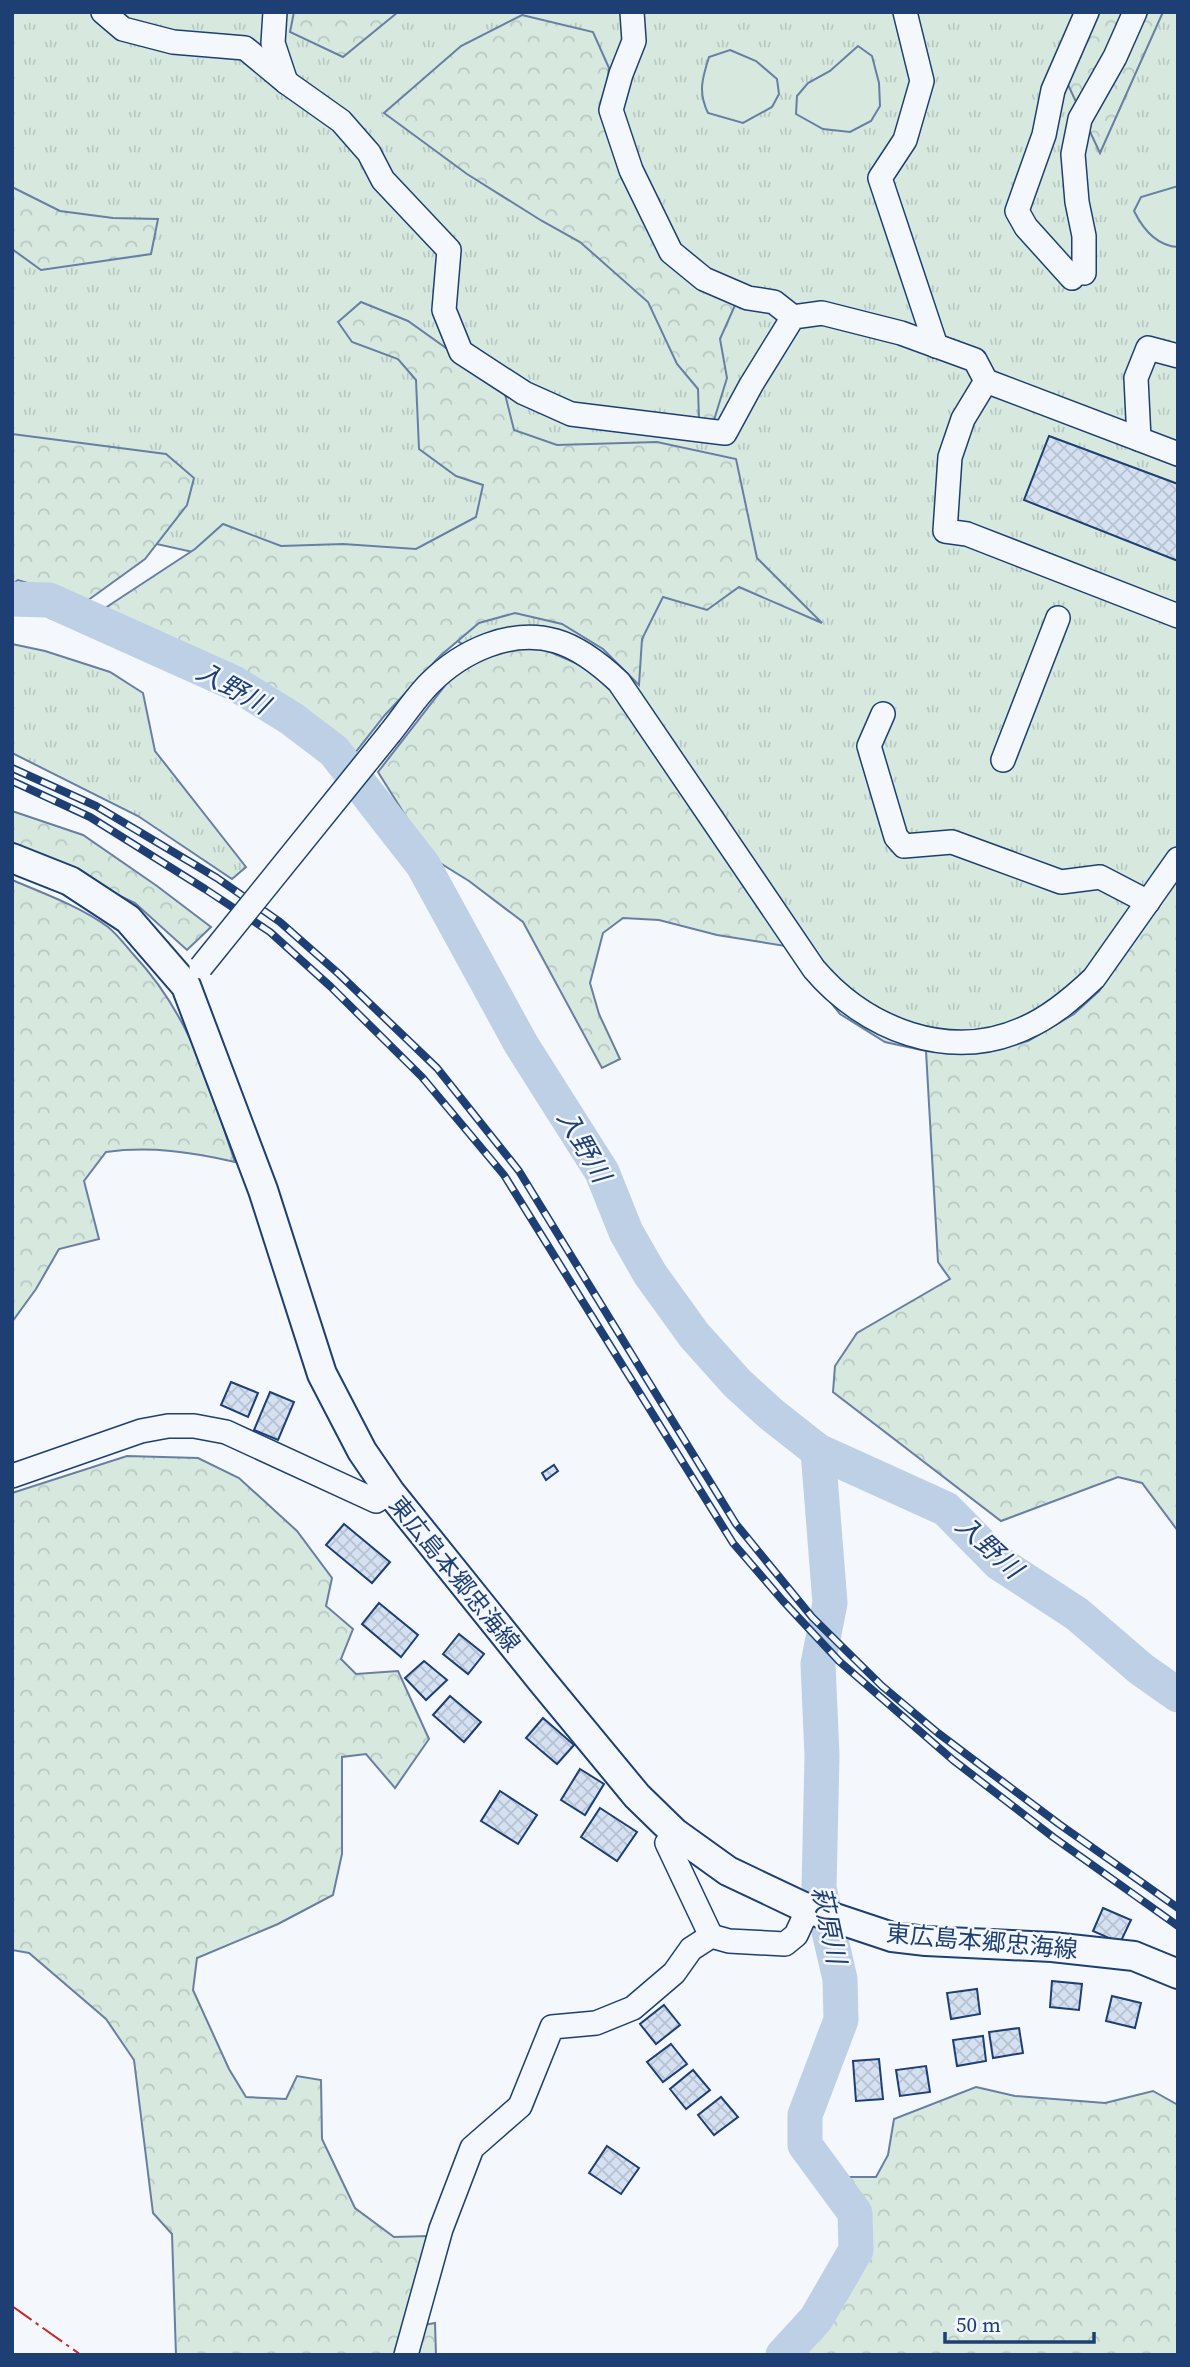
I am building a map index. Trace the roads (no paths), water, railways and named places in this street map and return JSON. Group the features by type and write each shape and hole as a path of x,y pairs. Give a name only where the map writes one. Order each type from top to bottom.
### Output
{"main road":[{"name":"東広島本郷忠海線","path":"12,859 70,880 128,919 193,976 322,1374 362,1451 390,1492 637,1796 675,1833 728,1871 808,1909 892,1937 1052,1947 1135,1956 1178,1974"}],"street":[{"path":"103,12 123,29 173,42 245,48 286,82 341,121 369,153 383,180 449,250 444,310 461,352 524,393 571,414 725,433 751,384 793,317"},
{"path":"275,12 273,43 286,82"},
{"path":"632,12 634,41 611,110 631,170 671,252 704,279 748,298 774,302 793,317 822,313 901,333 975,360 986,381 1178,454"},
{"path":"905,12 922,81 905,140 880,178 936,346"},
{"path":"1087,12 1054,90 1044,135 1017,211 1026,227 1078,276 1084,236 1077,202 1073,154 1080,119 1115,57 1135,12"},
{"path":"1139,439 1136,379 1148,348 1178,356"},
{"path":"986,381 963,419 950,457 946,531 967,534 1178,616"},
{"path":"1003,760 1058,618"},
{"path":"193,976 430,683 462,658 493,643 527,636 558,641 603,666 619,682 814,969 832,990 862,1013 885,1025 940,1042 1002,1037 1027,1028 1094,978 1178,859"},
{"path":"883,714 869,746 895,837 904,846 952,842 1060,882 1100,877 1148,902"},
{"path":"12,1476 141,1431 168,1426 194,1426 226,1432 376,1502 390,1492"},
{"path":"675,1833 667,1843 710,1936"},
{"path":"406,2355 441,2229 472,2148 520,2106 552,2027 596,2023 633,2008 674,1973 691,1949 710,1936 729,1941 785,1944 796,1935 808,1909"}],"waterway":[{"name":"入野川","path":"12,599 49,600 234,683 292,719 334,751 423,865 521,1044 602,1172 626,1232 650,1274 694,1335 737,1383 818,1451 946,1509 999,1563 1077,1614 1141,1669 1178,1695"},
{"name":"萩原川","path":"783,2355 816,2319 856,2250 855,2213 805,2145 805,2115 841,2020 840,1979 819,1888 822,1756 818,1664 830,1603 818,1451"}],"railway":[{"path":"12,768 96,806 217,878 280,922 437,1068 519,1171 736,1524 812,1617 882,1686 938,1733 1059,1824 1178,1908"},
{"path":"12,781 90,817 205,889 270,932 331,987 422,1077 504,1175 733,1543 783,1601 839,1661 953,1760 1053,1837 1178,1926"}]}
